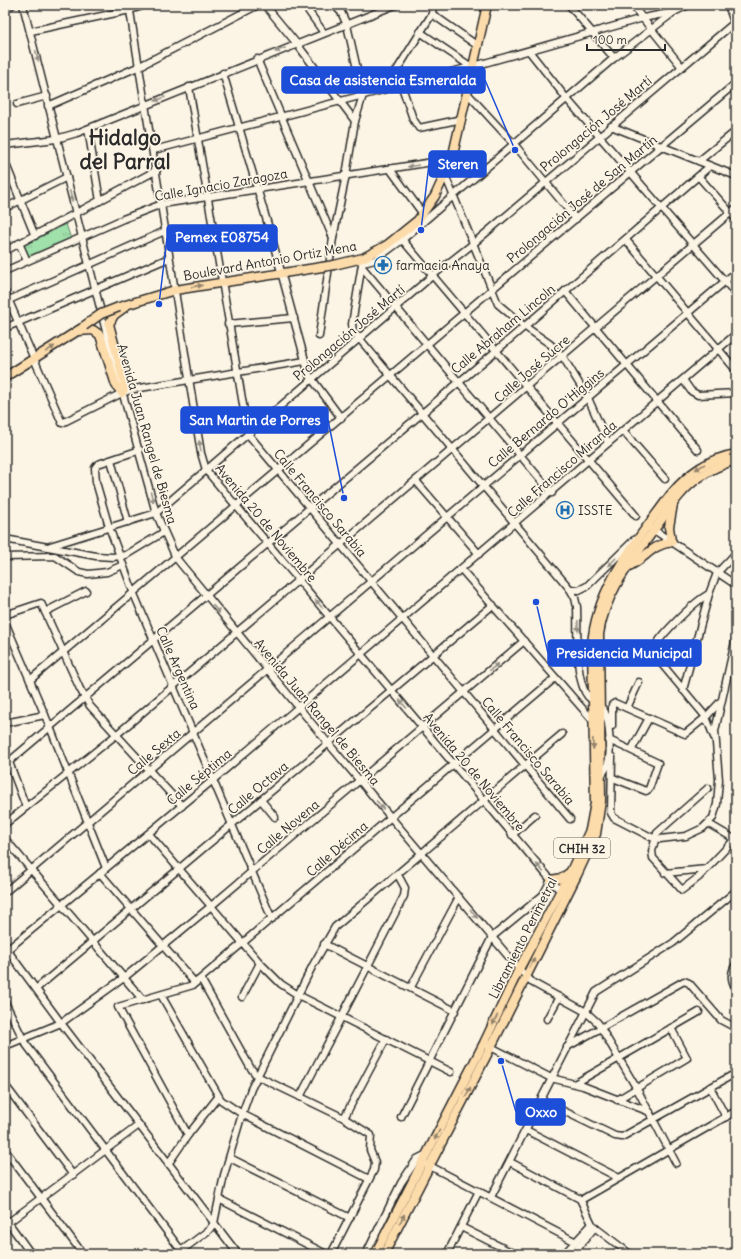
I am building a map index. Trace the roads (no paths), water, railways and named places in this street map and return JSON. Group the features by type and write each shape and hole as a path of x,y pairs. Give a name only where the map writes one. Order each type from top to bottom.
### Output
{"main road":[{"name":"Boulevard Antonio Ortiz Mena","path":"5,377 81,329 101,314 133,302 175,290 222,282 334,265 363,263 401,238 423,214 435,196 452,159 487,5"},
{"path":"81,329 94,330 100,335 116,385 122,392 125,387 109,324 114,315 133,302"},
{"name":"Libramiento Perimetral","path":"375,1254 426,1164 525,976 586,840 594,814 593,721 596,704 601,622 612,591 671,494 689,475 708,462 736,454"},
{"name":"Libramiento Perimetral","path":"384,1254 426,1164 427,1154 488,1045 519,969 596,834 600,811 600,728 596,704 592,645 598,611 610,583 641,536 651,528 700,476 715,468 736,460"},
{"path":"627,567 640,561 656,546 672,541 670,527 673,503"},
{"path":"551,880 559,879 570,873"}],"street":[{"path":"5,8 12,5"},
{"name":"Avenida Juan Rangel de Biesma","path":"23,5 31,31 75,215 122,392 140,450 156,513 176,558 205,596 525,976 533,983 586,1012 601,1028 637,1088 676,1163"},
{"path":"31,31 145,5"},
{"path":"48,106 140,66 258,5"},
{"path":"265,5 297,44 355,121"},
{"path":"304,5 324,33"},
{"path":"319,336 333,238 355,121 363,95 348,25 341,12 334,5"},
{"path":"5,145 56,139 88,129 257,59 348,25 395,5"},
{"path":"384,89 432,14 433,5"},
{"path":"569,5 614,58"},
{"path":"632,5 681,66"},
{"path":"636,516 556,424 401,238 454,196 614,58 674,12 687,5"},
{"name":"Avenida 20 de Noviembre","path":"130,8 147,105 165,231 201,453 206,470 563,894"},
{"path":"732,8 735,26"},
{"path":"154,150 529,51 643,18 674,12"},
{"path":"432,14 478,46"},
{"name":"Prolongación José Martí","path":"50,546 156,513 358,339 432,276 474,243 681,66 735,26"},
{"path":"420,32 472,66"},
{"path":"529,51 567,99 736,294"},
{"path":"257,59 333,238"},
{"path":"223,73 240,127 311,380 341,418"},
{"name":"Prolongación José de San Martín","path":"30,680 134,594 736,83"},
{"path":"401,84 413,119 418,127 421,128 462,119"},
{"name":"Calle Francisco Sarabia","path":"189,87 236,372 248,434 570,819"},
{"path":"468,94 546,181 576,219"},
{"path":"17,104 46,96"},
{"path":"611,126 736,176"},
{"path":"88,129 100,201"},
{"path":"699,161 736,131"},
{"name":"Calle Ignacio Zaragoza","path":"5,271 144,210 162,204 452,159"},
{"path":"5,162 35,236"},
{"name":"Calle Abraham Lincoln","path":"7,764 267,542 458,381 496,351 710,166"},
{"path":"390,169 423,214"},
{"path":"5,251 157,170"},
{"path":"445,175 498,304 524,326 550,344 563,357 588,398 608,443"},
{"path":"5,208 67,177"},
{"path":"699,177 733,211 736,219"},
{"name":"Calle José Sucre","path":"5,824 116,735 340,544 490,419 733,211"},
{"path":"9,300 165,231"},
{"path":"626,240 736,370"},
{"path":"19,244 27,261"},
{"path":"5,328 170,258"},
{"path":"363,263 396,308 552,492"},
{"path":"363,263 352,324 353,330 358,339 516,523 570,589 575,598 577,607 581,681 585,694 607,715 613,778 612,816 655,838 675,838 686,836 709,824 717,804 718,767 715,739 721,700 736,637"},
{"name":"Calle Bernardo O'Higgins","path":"371,581 736,272"},
{"path":"565,291 698,450"},
{"path":"5,292 62,423 122,392 190,379 305,361"},
{"path":"228,324 294,318"},
{"name":"Calle Francisco Miranda","path":"402,619 608,443 684,381 736,334"},
{"path":"684,381 691,391 698,395 736,393"},
{"path":"623,431 666,479"},
{"name":"Calle Argentina","path":"140,450 98,464 95,470 96,482 119,557 272,918"},
{"path":"111,460 128,522"},
{"path":"416,481 479,554"},
{"path":"651,528 736,585"},
{"path":"5,539 50,546 96,556 119,557 134,551 164,532"},
{"path":"570,589 579,590 587,586 631,543 641,536"},
{"path":"60,559 62,549"},
{"path":"683,690 709,594 717,573 736,553"},
{"path":"5,557 51,556 60,559 79,572 88,574 107,572 123,565"},
{"path":"462,569 555,678 600,728"},
{"name":"Calle Sexta","path":"5,892 371,581"},
{"path":"45,612 86,591"},
{"path":"709,594 699,599 658,641 654,649 656,656 706,717 715,739"},
{"path":"5,615 41,603 85,698 116,735 182,806"},
{"name":"Calle Octava","path":"37,988 94,942 493,605"},
{"name":"Calle Séptima","path":"6,948 149,834 402,619"},
{"path":"5,622 50,727 106,868"},
{"name":"Calle Novena","path":"5,1046 61,1024 125,977 210,908 524,641"},
{"name":"Calle Décima","path":"188,1134 118,1007 188,988 201,979 555,678"},
{"path":"627,708 639,682"},
{"path":"601,776 608,764 613,703 686,734 706,717 721,700"},
{"path":"5,723 45,715"},
{"path":"632,749 649,718"},
{"path":"5,1002 8,1016 23,1039 181,1253 209,1230 214,1222 242,1114 256,1076 324,944 338,923 485,802 562,734"},
{"path":"610,740 658,762 649,789 646,791 613,778"},
{"path":"7,764 26,807"},
{"path":"708,788 660,829 655,838 653,858 682,890 707,869 735,839 709,824"},
{"path":"261,800 275,817"},
{"path":"512,835 535,815"},
{"path":"149,834 210,908 275,979 298,995 451,1072"},
{"path":"5,839 63,904 143,1000"},
{"path":"665,873 707,869"},
{"path":"100,873 162,947 195,983"},
{"path":"300,1097 404,896 405,888 398,875"},
{"path":"401,1117 492,936 543,895 551,880"},
{"path":"491,1197 596,992 601,987 673,943 736,891"},
{"path":"411,987 459,897"},
{"path":"324,944 411,987 455,1011"},
{"path":"6,948 37,988 61,1024 238,1254"},
{"path":"242,997 260,964"},
{"path":"736,964 732,972 732,979 736,988"},
{"path":"201,979 256,1076 344,1118 371,1135 370,1150 375,1162 369,1179 331,1254"},
{"path":"567,1047 684,981 689,983 721,1020 736,1028"},
{"path":"161,995 218,1097 242,1114 369,1179"},
{"path":"547,1019 559,997"},
{"path":"576,1083 699,1012"},
{"path":"617,1100 688,1057 671,1028"},
{"path":"344,1118 386,1039"},
{"path":"488,1045 551,1078 576,1083 650,1112"},
{"path":"541,1100 615,1136 622,1137 736,1073"},
{"path":"5,1084 73,1174"},
{"path":"710,1087 726,1117"},
{"path":"168,1164 188,1134 218,1097"},
{"path":"581,1200 736,1111"},
{"path":"31,1254 6,1222 42,1199 139,1125"},
{"path":"526,1130 619,1178"},
{"path":"5,1150 83,1254"},
{"path":"366,1254 404,1178 417,1159 427,1154"},
{"path":"230,1158 350,1218"},
{"path":"510,1162 581,1200 593,1226 630,1254"},
{"path":"426,1164 576,1242"},
{"path":"447,1254 479,1191"},
{"path":"219,1199 326,1254"},
{"path":"565,1254 593,1226"},
{"path":"573,1254 593,1226"},
{"path":"461,1227 515,1254"}],"place":[{"name":"Casa de asistencia Esmeralda","path":"515,150"},
{"name":"Steren","path":"421,230"},
{"name":"farmacia Anaya","path":"383,265"},
{"name":"Pemex E08754","path":"159,304"},
{"name":"San Martin de Porres","path":"344,498"},
{"name":"ISSTE","path":"565,510"},
{"name":"Presidencia Municipal","path":"536,602"},
{"name":"Oxxo","path":"501,1061"}],"district":[{"name":"Hidalgo del Parral","path":"125,149"}]}
